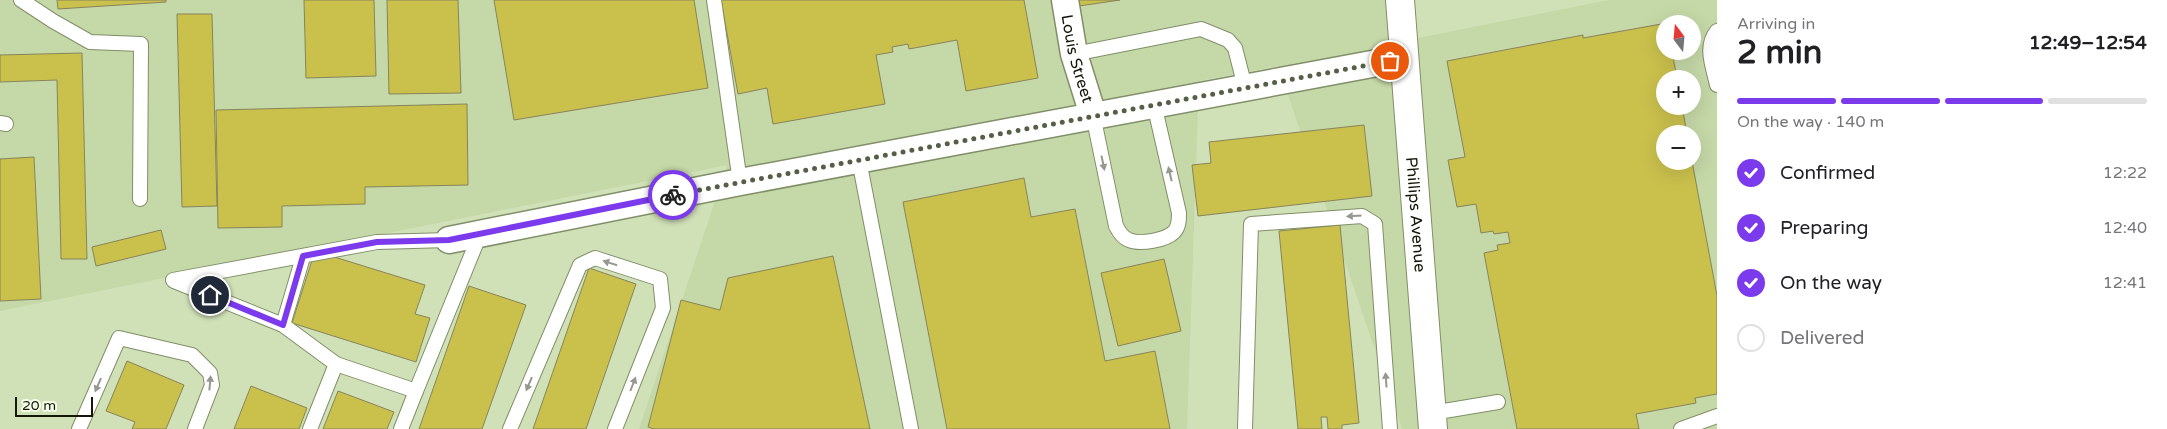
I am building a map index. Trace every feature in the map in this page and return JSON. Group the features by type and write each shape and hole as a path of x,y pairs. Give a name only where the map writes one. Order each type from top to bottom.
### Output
{"street":[{"name":"Louis Street","path":"1065,0 1074,54 1093,115"},
{"name":"Phillips Avenue","path":"1400,0 1432,421"},
{"name":"Louis Street","path":"449,240 740,182 1404,58"}],"lane":[{"path":"22,0 53,21 90,42 142,44 140,199"},
{"path":"714,0 740,182"},
{"path":"1074,54 1201,29 1228,40 1235,48 1245,87"},
{"path":"1717,31 1712,37 1709,53 1717,85"},
{"path":"1093,115 1116,226 1120,235 1130,241 1143,242 1168,236 1175,231 1180,213 1154,104"},
{"path":"859,160 911,429"},
{"path":"1245,429 1251,224 1362,216 1376,224 1390,429"},
{"path":"401,429 480,234"},
{"path":"416,391 336,364 283,325 173,280 377,242 449,240"},
{"path":"283,325 303,256"},
{"path":"510,429 580,265 595,258 660,279 662,308 615,429"},
{"path":"79,429 119,338 192,355 210,373 212,385 195,429"},
{"path":"310,429 336,364"},
{"path":"1432,421 1498,402"},
{"path":"1680,429 1717,416"}],"shaded area":[{"path":"0,0 1388,0 1408,40 1609,0 1717,0 1717,429 1402,429 1278,66 1199,81 1187,429 639,429 727,165 0,311"}],"building":[{"path":"57,0 166,0 166,2 58,9"},
{"path":"304,0 374,0 376,76 306,78"},
{"path":"387,0 458,0 461,93 389,94"},
{"path":"494,0 694,0 708,88 514,120"},
{"path":"721,0 1024,0 1038,78 966,91 957,40 909,49 908,44 892,47 893,52 876,55 885,104 773,124 767,88 738,94"},
{"path":"1078,0 1120,0 1079,6"},
{"path":"177,14 212,14 217,206 182,207"},
{"path":"1656,25 1656,60 1674,60 1675,70 1656,70 1656,115 1684,115 1685,125 1656,125 1656,170 1694,170 1717,296 1717,394 1695,398 1696,403 1636,414 1639,429 1517,429 1484,253 1498,250 1497,245 1510,243 1508,232 1494,234 1493,231 1481,233 1476,204 1457,207 1448,160 1465,157 1447,61 1583,35 1583,38"},
{"path":"82,53 87,259 61,259 57,80 0,82 0,55"},
{"path":"467,104 468,185 365,187 365,204 282,206 282,227 218,228 216,110"},
{"path":"1364,125 1372,196 1198,216 1192,165 1211,163 1209,142"},
{"path":"34,157 41,299 0,301 0,159"},
{"path":"1024,178 1031,217 1075,209 1105,361 1155,351 1170,429 947,429 903,202"},
{"path":"1340,225 1359,423 1342,425 1342,429 1328,429 1327,417 1321,417 1322,429 1298,429 1279,231"},
{"path":"161,230 166,249 96,266 92,247"},
{"path":"315,251 425,285 415,314 430,318 416,362 292,323"},
{"path":"833,256 870,429 654,429 648,427 681,300 720,310 728,278"},
{"path":"1164,259 1181,331 1118,346 1101,273"},
{"path":"589,268 636,284 586,429 533,429"},
{"path":"469,286 526,305 482,429 419,429"},
{"path":"127,361 184,385 166,429 132,429 135,422 106,411"},
{"path":"251,386 307,408 299,429 234,429"},
{"path":"338,391 394,412 387,429 323,429"}],"way so far":[{"path":"673,195 1390,61"}],"route":[{"path":"210,295 283,325 303,256 377,242 449,240 673,195"}]}
